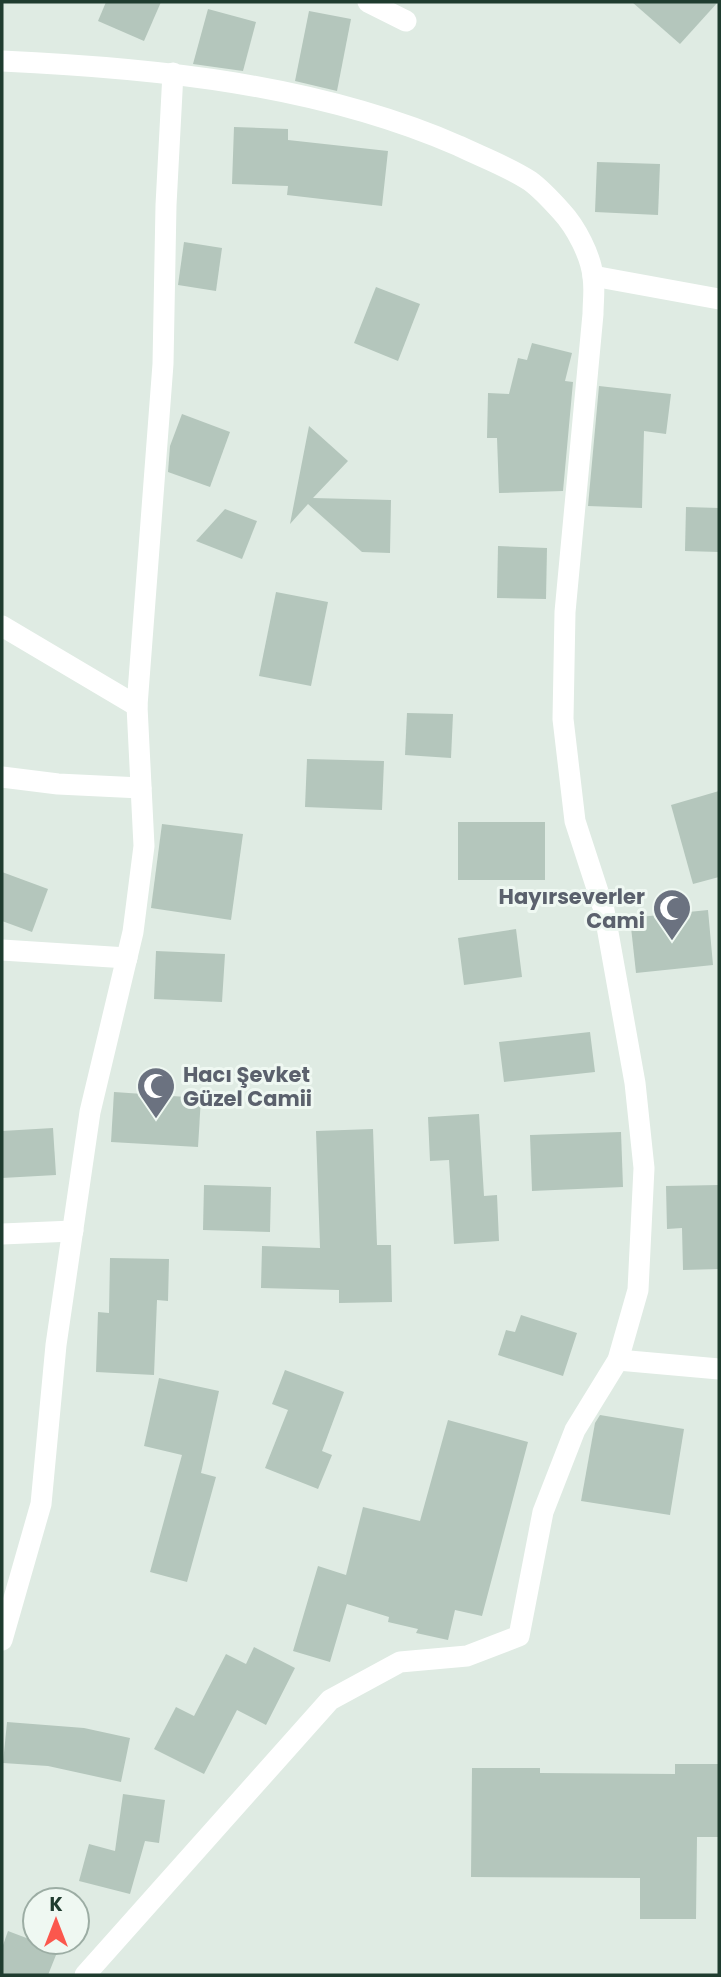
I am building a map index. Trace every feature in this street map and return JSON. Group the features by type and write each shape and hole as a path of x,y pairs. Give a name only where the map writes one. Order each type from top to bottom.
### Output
{"street":[{"path":"368,2 406,21"},
{"path":"2,61 99,65 173,73 261,88 355,110 420,129 530,181 563,213 584,247 593,276 591,347 565,612 563,719 575,821 604,911 635,1083 644,1168 638,1290 618,1360 575,1430 543,1512 519,1636 467,1656 400,1662 330,1700 85,1975"},
{"path":"2,1640 41,1504 56,1345 90,1112 133,932 144,846 136,706 163,364 166,205 173,73"},
{"path":"593,276 719,299"},
{"path":"2,626 136,706"},
{"path":"2,777 58,784 141,788"},
{"path":"2,950 127,958"},
{"path":"2,1234 73,1231"},
{"path":"618,1360 719,1369"}],"building":[{"path":"106,2 161,2 144,41 98,21"},
{"path":"632,2 718,2 680,44"},
{"path":"208,9 256,22 243,71 193,64"},
{"path":"309,11 351,19 337,91 295,81"},
{"path":"234,127 288,129 288,140 388,151 382,206 287,195 288,186 232,184"},
{"path":"597,162 660,164 658,215 595,212"},
{"path":"184,242 222,248 216,291 178,285"},
{"path":"376,287 420,304 398,361 354,343"},
{"path":"532,343 572,353 565,381 573,382 563,491 499,493 497,438 487,438 488,393 509,394 518,358 527,360"},
{"path":"599,386 671,394 666,434 644,431 642,508 588,506"},
{"path":"182,414 230,432 210,487 168,472 170,446"},
{"path":"309,426 348,461 313,498 391,500 390,553 362,552 308,504 290,524"},
{"path":"686,507 719,508 719,552 685,551"},
{"path":"225,509 257,521 242,559 196,541"},
{"path":"498,546 547,548 546,599 497,598"},
{"path":"276,592 328,602 311,686 259,676"},
{"path":"407,713 453,714 451,758 405,755"},
{"path":"307,759 384,761 382,810 305,807"},
{"path":"719,791 719,877 693,884 671,805"},
{"path":"458,822 545,822 545,880 458,880"},
{"path":"162,824 243,834 231,920 151,908"},
{"path":"2,872 48,889 32,932 2,921"},
{"name":"Hayırseverler Cami","path":"708,910 713,965 636,973 630,918"},
{"path":"516,929 522,977 464,985 458,938"},
{"path":"156,951 225,954 222,1002 154,999"},
{"path":"590,1032 595,1072 504,1082 499,1042"},
{"name":"Hacı Şevket Güzel Camii","path":"114,1092 201,1098 198,1147 111,1142"},
{"path":"479,1114 484,1196 497,1195 499,1241 454,1244 449,1160 430,1161 428,1117"},
{"path":"53,1128 56,1175 2,1178 2,1131"},
{"path":"373,1129 377,1245 391,1245 392,1302 339,1303 339,1290 261,1288 262,1246 320,1248 316,1131"},
{"path":"621,1132 623,1187 532,1191 530,1135"},
{"path":"204,1185 271,1187 270,1232 203,1230"},
{"path":"719,1185 719,1269 683,1270 682,1228 667,1229 666,1186"},
{"path":"110,1258 169,1259 168,1301 157,1300 154,1375 96,1372 98,1312 109,1313"},
{"path":"521,1315 577,1333 563,1376 498,1355 506,1330 515,1332"},
{"path":"285,1370 344,1392 322,1451 332,1455 318,1489 265,1468 288,1410 272,1404"},
{"path":"159,1378 219,1391 201,1473 216,1477 187,1582 150,1572 182,1455 144,1446"},
{"path":"600,1415 684,1429 670,1515 581,1501 595,1423"},
{"path":"448,1420 528,1442 482,1616 455,1610 448,1640 416,1633 418,1629 388,1622 389,1617 347,1604 330,1662 293,1651 318,1566 346,1575 363,1507 420,1521"},
{"path":"254,1647 295,1668 266,1725 237,1710 204,1774 154,1749 176,1707 194,1716 226,1654 246,1664"},
{"path":"7,1722 84,1728 130,1738 121,1782 48,1766 3,1763"},
{"path":"675,1764 719,1764 718,1837 697,1837 696,1919 640,1919 640,1878 471,1877 472,1768 540,1768 540,1773 675,1774"},
{"path":"123,1794 165,1800 159,1843 145,1841 130,1894 79,1881 89,1844 115,1851"},
{"path":"8,1931 21,1936 21,1956 56,1956 48,1975 2,1975 2,1948"}],"place":[{"name":"Hayırseverler Cami","path":"672,942"},
{"name":"Hacı Şevket Güzel Camii","path":"156,1120"}]}
